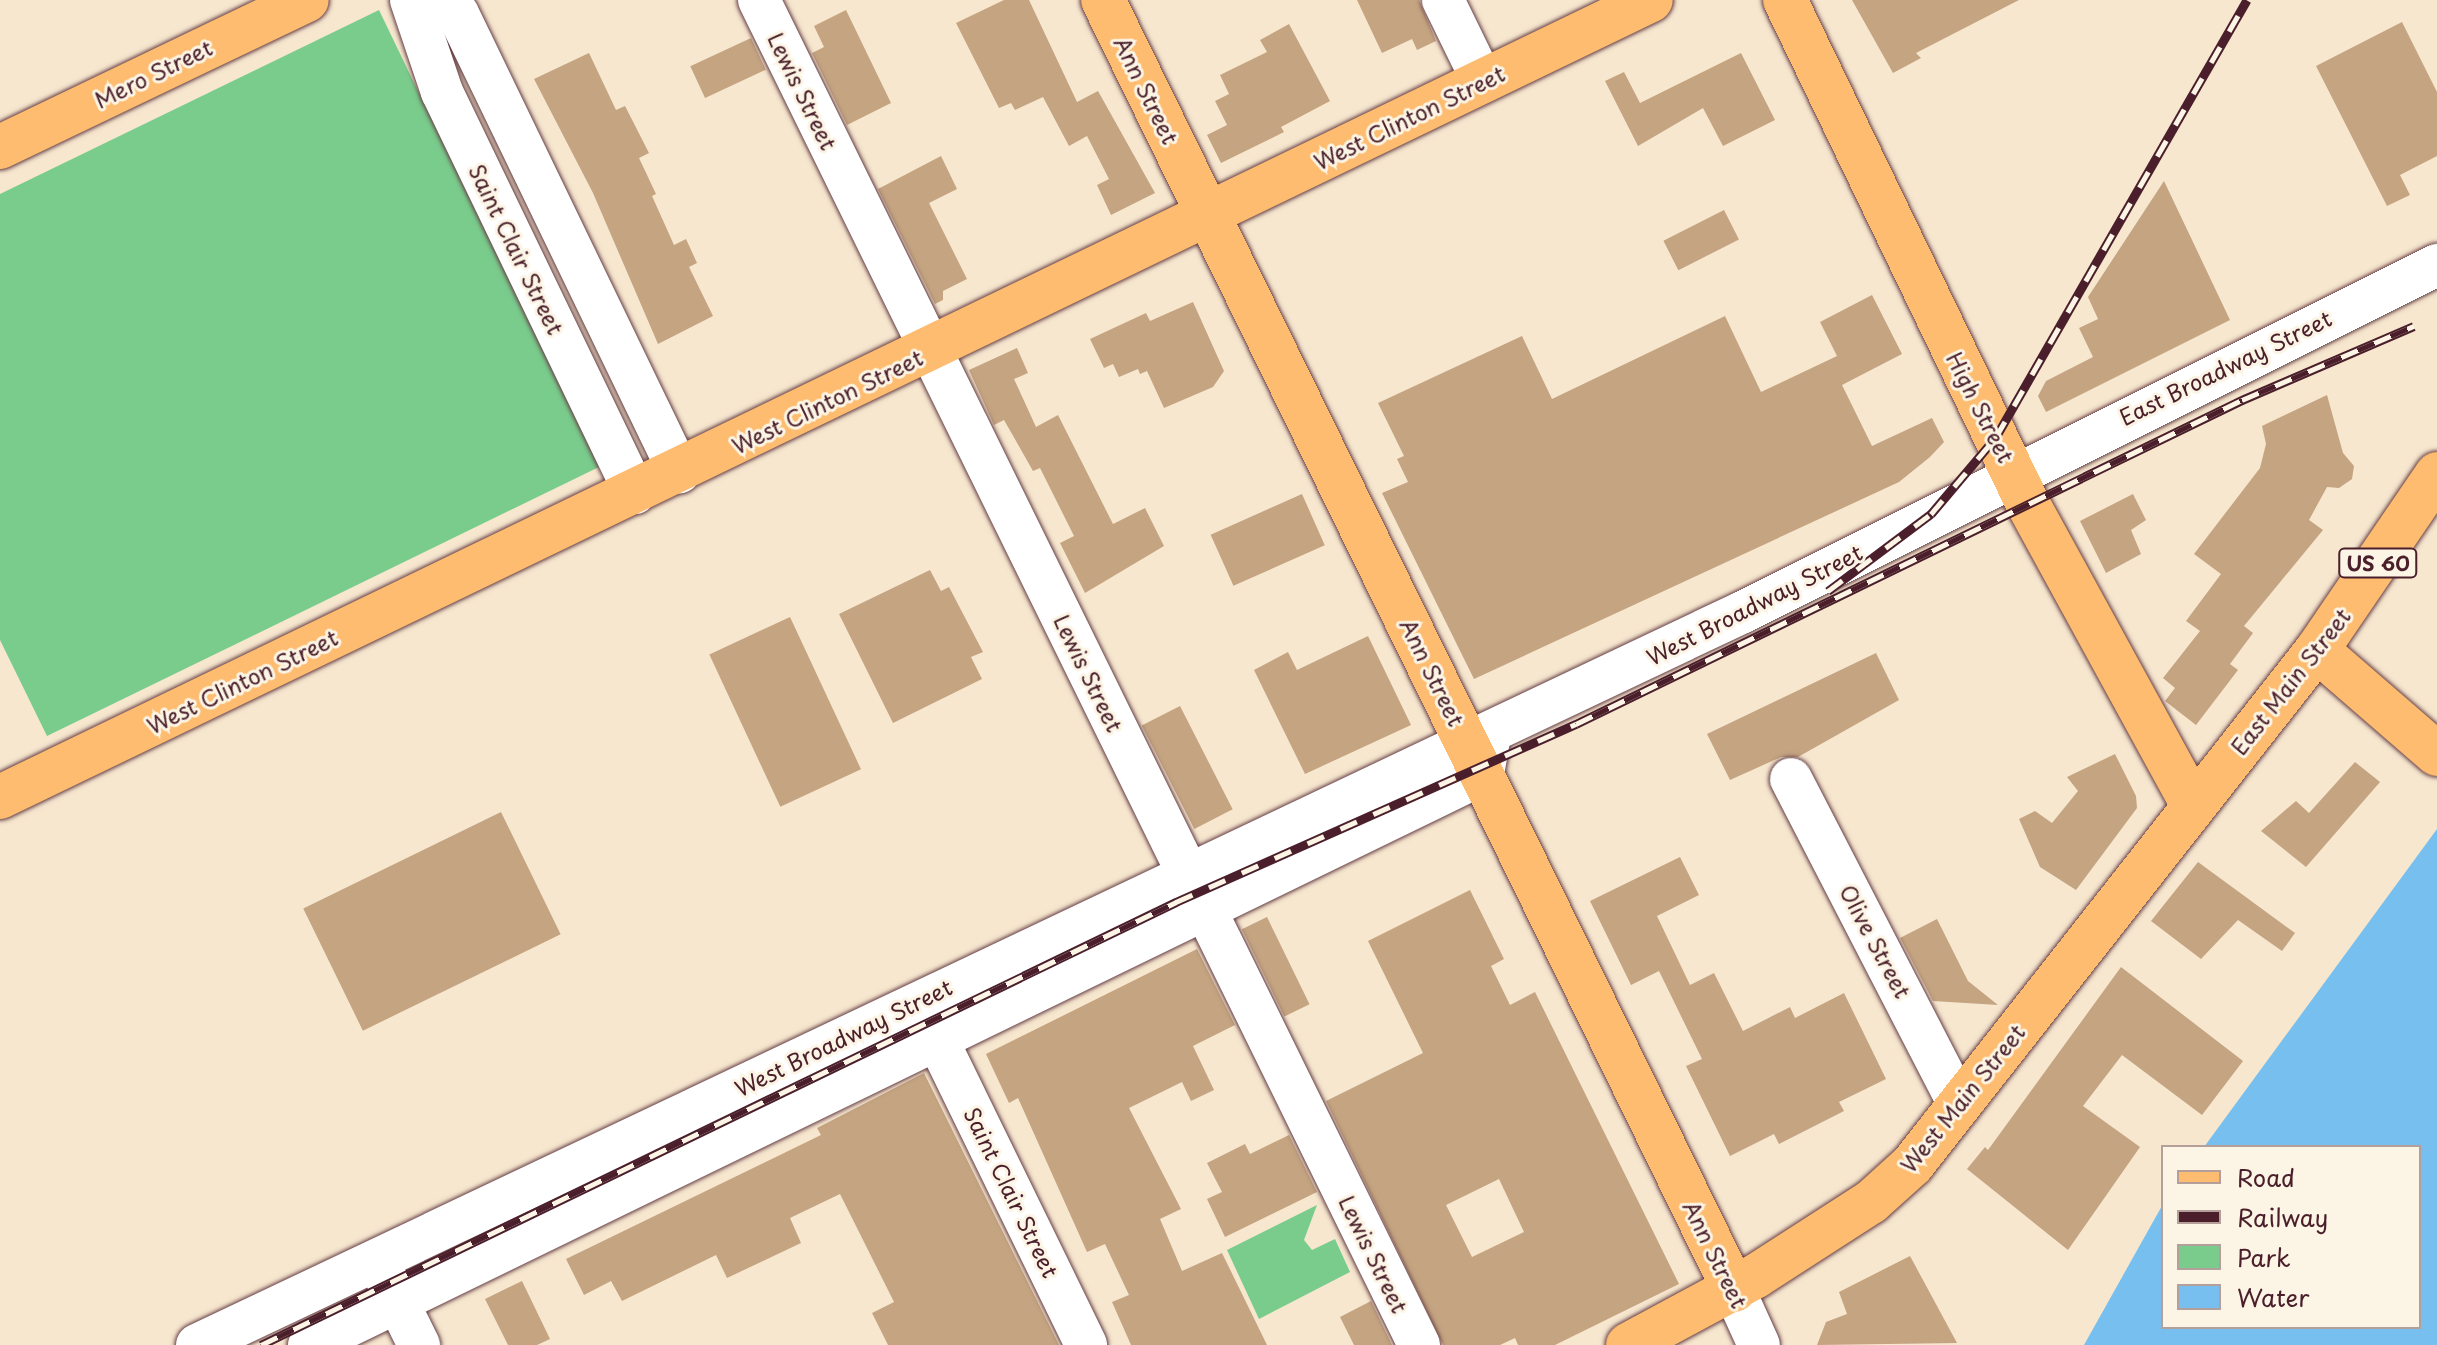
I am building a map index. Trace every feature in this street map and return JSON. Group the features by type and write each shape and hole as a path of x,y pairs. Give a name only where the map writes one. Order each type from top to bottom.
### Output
{"main road":[{"name":"Mero Street","path":"0,147 307,0"},
{"name":"Ann Street","path":"1103,0 1208,215 1480,749 1734,1290"},
{"name":"West Clinton Street","path":"0,797 679,472 1651,0"},
{"name":"High Street","path":"1785,0 2015,473 2130,696 2193,805"},
{"name":"East Main Street","path":"2193,805 2317,650 2437,474"},
{"path":"2317,650 2437,754"},
{"name":"West Main Street","path":"1628,1345 1734,1290 1871,1202 1912,1165 2193,805"}],"street":[{"name":"Saint Clair Street","path":"411,0 442,92 635,493"},
{"path":"446,0 458,14 679,472"},
{"name":"Lewis Street","path":"759,0 1419,1345"},
{"path":"1443,0 1483,82"},
{"name":"East Broadway Street","path":"2015,473 2424,271"},
{"name":"West Broadway Street","path":"309,1345 937,1039 1196,892 2015,473"},
{"name":"Olive Street","path":"1791,779 1959,1104"},
{"name":"West Broadway Street","path":"197,1345 647,1131 1196,892"},
{"name":"Saint Clair Street","path":"937,1039 1086,1345"},
{"path":"647,1131 668,1171"},
{"path":"377,1259 419,1345"},
{"name":"Ann Street","path":"1734,1290 1759,1345"}],"green space":[{"path":"379,10 599,467 47,736 0,640 0,194"},
{"path":"1317,1205 1304,1240 1312,1250 1335,1239 1350,1272 1259,1319 1227,1250"}],"water":[{"path":"2437,829 2437,1345 2084,1345 2161,1208 2161,1329 2421,1329 2421,1145 2205,1145"}],"building":[{"path":"1004,0 1029,0 1077,102 1098,91 1155,193 1111,215 1097,185 1109,179 1087,136 1069,146 1043,97 1015,110 1011,103 999,108 956,23"},
{"path":"1357,0 1419,0 1436,41 1417,50 1412,39 1382,53"},
{"path":"1852,0 2019,0 1916,53 1921,58 1893,73"},
{"path":"846,10 891,103 847,125 812,53 824,47 814,26"},
{"path":"2402,22 2437,92 2437,156 2400,175 2410,195 2387,206 2316,66"},
{"path":"1289,24 1330,101 1281,127 1284,132 1221,163 1207,135 1227,125 1215,101 1229,94 1220,75 1267,52 1260,40"},
{"path":"751,38 766,70 705,98 690,66"},
{"path":"589,53 616,110 625,106 649,153 639,158 656,194 652,196 674,245 686,239 697,263 689,267 713,316 658,344 593,193 534,79"},
{"path":"1741,53 1775,120 1723,146 1703,108 1638,146 1605,81 1624,72 1640,103"},
{"path":"941,156 957,189 929,203 967,279 943,291 943,300 935,304 878,189"},
{"path":"2164,181 2230,320 2046,412 2038,396 2046,381 2093,357 2079,328 2098,319 2088,297"},
{"path":"1724,210 1739,239 1678,270 1663,241"},
{"path":"1872,295 1902,354 1842,385 1872,446 1932,418 1944,442 1930,457 1899,482 1474,679 1382,493 1408,482 1397,459 1404,456 1378,403 1522,336 1552,399 1725,316 1761,392 1837,356 1820,322"},
{"path":"1193,302 1224,371 1213,387 1164,408 1147,371 1140,374 1138,369 1119,377 1113,364 1104,368 1090,339 1146,313 1150,321"},
{"path":"1017,348 1028,373 1014,379 1036,427 1058,415 1113,524 1145,508 1164,546 1085,593 1060,543 1074,536 1040,468 1033,471 1004,420 994,425 969,370"},
{"path":"2327,395 2343,453 2354,466 2352,479 2339,488 2327,487 2309,520 2323,530 2244,626 2253,633 2230,664 2238,670 2196,725 2165,701 2175,688 2163,678 2200,631 2186,621 2221,574 2194,554 2260,468 2266,444 2262,426"},
{"path":"1302,494 1325,545 1233,586 1211,535"},
{"path":"2133,494 2146,520 2131,530 2141,554 2106,573 2080,521"},
{"path":"930,570 941,591 949,587 983,652 971,657 982,679 893,723 839,614"},
{"path":"790,617 861,769 780,807 709,655"},
{"path":"1368,636 1411,725 1305,774 1254,670 1288,652 1297,670"},
{"path":"1876,653 1899,700 1798,757 1781,757 1730,780 1707,734"},
{"path":"1180,706 1233,809 1194,829 1142,726"},
{"path":"2115,754 2136,796 2137,808 2076,890 2040,867 2019,819 2035,811 2052,823 2078,791 2067,777"},
{"path":"2355,762 2380,782 2306,867 2261,831 2296,801 2309,813"},
{"path":"501,812 561,934 363,1031 303,908"},
{"path":"1680,857 1699,895 1657,916 1690,985 1714,973 1743,1031 1790,1007 1795,1018 1844,993 1886,1079 1839,1102 1844,1111 1779,1144 1774,1134 1730,1156 1686,1066 1702,1059 1659,971 1631,985 1590,901"},
{"path":"2198,862 2295,933 2282,951 2238,920 2201,959 2151,921"},
{"path":"1470,890 1504,959 1491,966 1510,1005 1535,992 1679,1284 1555,1345 1518,1345 1515,1338 1500,1345 1443,1345 1326,1101 1423,1053 1368,941","holes":["1499,1179 1524,1232 1472,1257 1446,1205"]},
{"path":"1267,917 1310,1004 1284,1016 1242,929"},
{"path":"1937,919 1968,981 1998,1005 1933,1001 1900,938"},
{"path":"1197,949 1235,1025 1193,1046 1214,1090 1191,1101 1182,1082 1129,1108 1181,1209 1160,1219 1182,1271 1222,1253 1267,1345 1131,1345 1112,1302 1129,1295 1105,1244 1087,1252 1018,1098 1009,1103 986,1054"},
{"path":"2121,967 2243,1061 2202,1115 2122,1055 2083,1106 2140,1147 2068,1250 1967,1169 1985,1147 1988,1150"},
{"path":"924,1073 1059,1345 888,1345 872,1313 894,1302 840,1194 790,1218 801,1243 727,1278 716,1255 622,1301 611,1281 584,1295 566,1259 821,1135 817,1128"},
{"path":"1289,1135 1317,1192 1225,1237 1207,1199 1222,1192 1207,1163 1245,1144 1250,1154"},
{"path":"1910,1256 1957,1343 1817,1345 1826,1322 1847,1314 1839,1292"},
{"path":"522,1281 550,1339 537,1345 508,1345 485,1299"},
{"path":"1371,1301 1392,1345 1354,1345 1340,1317"}],"railway":[{"path":"1828,591 1931,514 1996,437 2247,0"},
{"path":"261,1345 1176,902 1576,724 2242,400 2414,326"}]}
